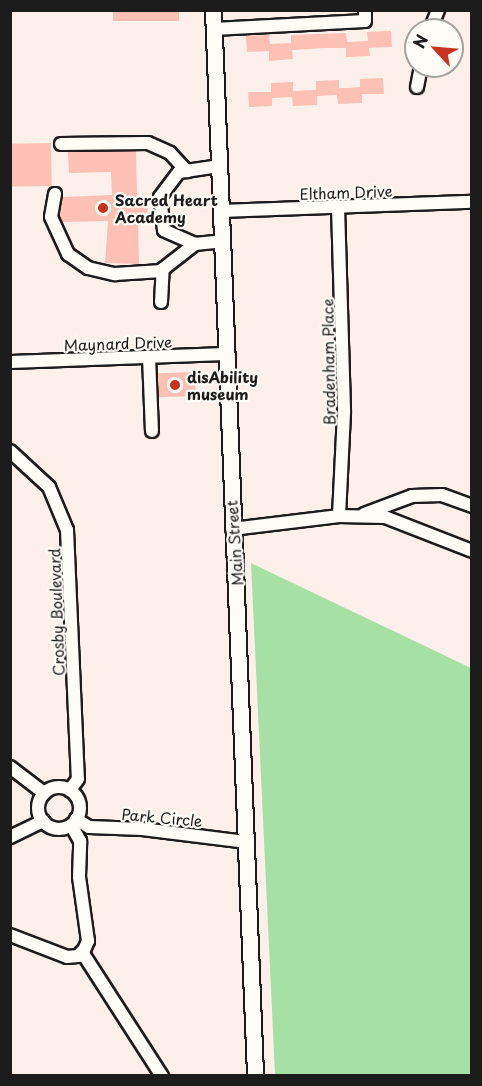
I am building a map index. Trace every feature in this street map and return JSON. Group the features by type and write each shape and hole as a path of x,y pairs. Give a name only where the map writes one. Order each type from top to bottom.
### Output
{"main road":[{"name":"Main Street","path":"213,10 255,1076"}],"street":[{"path":"214,29 365,16"},
{"path":"417,87 419,78"},
{"path":"61,144 148,143 170,153 187,171"},
{"path":"219,166 187,171 170,178 158,210 164,230 195,244 222,241"},
{"path":"55,194 51,217 68,254 88,268 115,274 162,271 195,244"},
{"name":"Eltham Drive","path":"221,211 471,202"},
{"name":"Bradenham Place","path":"338,207 344,413 339,516"},
{"path":"161,302 162,271"},
{"name":"Maynard Drive","path":"10,362 226,354"},
{"path":"149,357 152,431"},
{"name":"Crosby Boulevard","path":"10,451 49,487 67,530 78,779 70,790 78,800 74,822 80,840 88,941 82,952"},
{"path":"363,515 412,496 442,495 471,506"},
{"path":"232,529 363,515 413,524 471,551"},
{"path":"10,767 44,793"},
{"path":"70,790 54,788 44,793 38,810 43,821 59,829 74,822"},
{"path":"10,837 43,821"},
{"name":"Park Circle","path":"74,822 90,827 141,828 246,842"},
{"path":"10,934 67,957 82,952 162,1076"}],"green space":[{"path":"251,563 471,668 471,1075 275,1075"}],"building":[{"path":"113,10 179,10 179,21 113,21"},
{"path":"391,31 392,47 369,48 370,56 346,57 346,48 324,48 292,50 293,59 269,61 269,51 247,52 246,36 269,35 270,44 291,43 291,35 346,33 347,42 368,41 367,32"},
{"path":"383,78 384,94 362,94 362,103 338,104 337,95 317,96 317,105 293,106 292,97 272,98 272,106 249,107 248,92 271,92 271,83 293,82 293,91 316,90 316,81 339,80 339,88 349,88 360,87 360,79"},
{"path":"51,143 52,186 11,187 10,144"},
{"name":"Sacred Heart Academy","path":"136,151 137,196 148,203 147,218 138,218 139,264 105,263 108,221 62,222 60,216 63,197 112,195 111,172 69,173 68,152"},
{"name":"disAbility museum","path":"195,372 196,396 159,397 158,373"}],"place":[{"name":"Sacred Heart Academy","path":"103,208"},
{"name":"disAbility museum","path":"175,385"}]}
